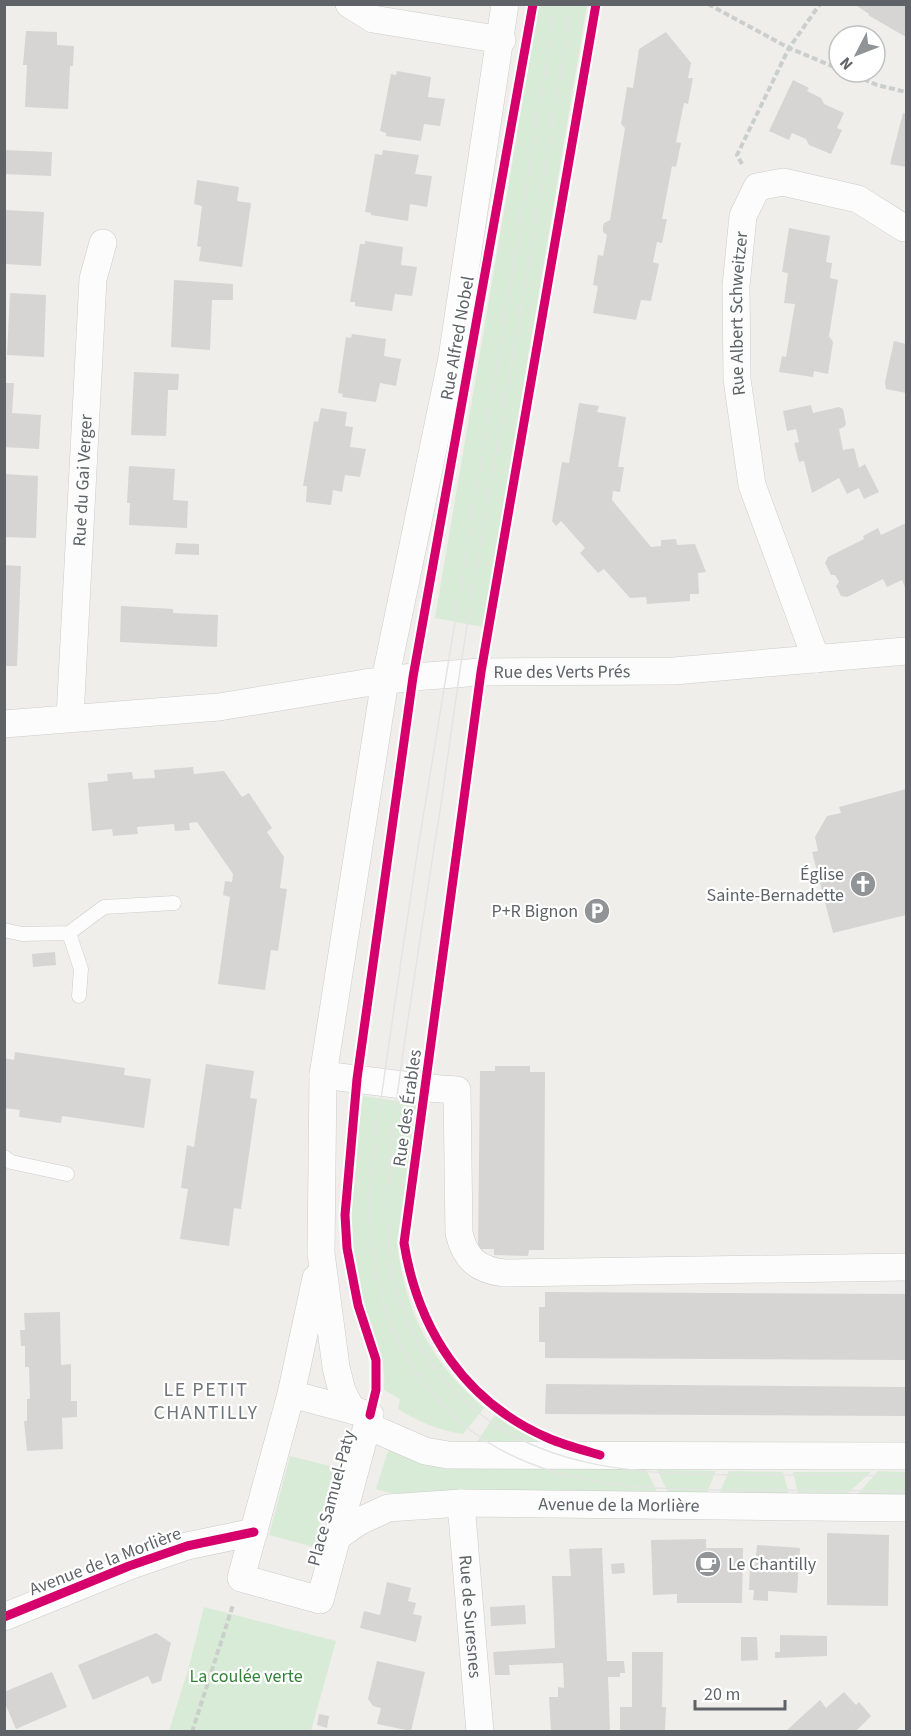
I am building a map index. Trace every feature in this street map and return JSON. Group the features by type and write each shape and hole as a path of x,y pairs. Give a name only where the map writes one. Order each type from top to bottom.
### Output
{"street":[{"path":"349,4 373,20 502,40"},
{"name":"Rue Alfred Nobel","path":"384,680 452,358 506,4"},
{"path":"757,187 783,182 858,198 904,228"},
{"name":"Rue Albert Schweitzer","path":"757,187 743,216 736,285 737,379 752,485 816,660"},
{"name":"Rue du Gai Verger","path":"70,718 93,279 103,243"},
{"name":"Rue des Verts Prés","path":"4,724 219,707 384,680 481,672 674,671 906,651"},
{"path":"384,680 323,1075 321,1253 336,1367 342,1391 360,1418 424,1451 448,1455 906,1456"},
{"name":"Rue des Érables","path":"323,1075 457,1090 459,1233 462,1246 474,1262 488,1271 504,1273 906,1267"},
{"path":"241,1578 291,1394 321,1253"},
{"name":"Place Samuel-Paty","path":"241,1578 320,1600 337,1537 360,1418 291,1394"},
{"name":"Avenue de la Morlière","path":"337,1537 358,1522 388,1508 460,1503 906,1508"},
{"name":"Rue de Suresnes","path":"460,1503 480,1731"},
{"name":"Avenue de la Morlière","path":"4,1617 129,1566 178,1549 254,1532"}],"lane":[{"path":"4,930 22,934 69,933 104,907 174,903"},
{"path":"69,933 81,969 79,996"},
{"path":"4,1157 11,1162 67,1174"}],"path":[{"path":"708,4 789,48 827,64"},
{"path":"757,187 737,155 789,48 820,4"},
{"path":"876,84 906,92"},
{"path":"192,1731 241,1578"}],"green space":[{"path":"539,5 587,5 483,627 435,618"},
{"path":"363,1096 417,1104 397,1242 406,1291 423,1334 449,1372 484,1408 463,1434 437,1428 398,1409 400,1399 384,1390 383,1364 362,1295 352,1247 351,1190"},
{"path":"495,1415 521,1432 554,1448 475,1445"},
{"path":"389,1448 409,1459 445,1469 646,1469 657,1492 390,1493 376,1489"},
{"path":"290,1456 334,1467 314,1547 269,1535"},
{"path":"657,1470 716,1471 706,1494 669,1494"},
{"path":"729,1471 783,1472 789,1494 719,1494"},
{"path":"878,1471 906,1472 906,1495 857,1495"},
{"path":"793,1472 871,1472 848,1493 798,1494"},
{"name":"La coulée verte","path":"204,1607 336,1641 311,1731 169,1731"}],"building":[{"path":"854,4 906,4 906,37 868,15"},
{"path":"26,31 57,32 57,45 74,46 73,66 70,66 68,109 25,107 27,65 23,65"},
{"path":"666,32 691,63 688,78 693,78 688,104 684,103 676,142 681,143 676,167 672,166 662,219 667,219 662,243 657,242 653,262 659,264 651,301 641,300 636,320 593,313 598,286 593,285 598,255 603,256 607,235 603,232 604,223 610,220 625,128 621,124 627,87 633,88 639,49"},
{"path":"397,71 431,77 428,97 445,99 440,126 424,124 421,141 386,136 386,133 380,131 391,74 396,75"},
{"path":"793,80 809,88 807,91 821,98 824,104 844,113 837,128 842,130 831,154 809,145 806,139 792,133 789,140 769,131"},
{"path":"903,113 906,114 906,167 890,164"},
{"path":"4,150 52,152 51,176 4,174"},
{"path":"383,150 419,155 415,174 432,176 427,207 410,204 408,221 365,212 375,154 382,155"},
{"path":"197,180 239,187 237,201 251,203 242,267 199,261 201,247 197,246 202,206 194,204"},
{"path":"4,210 44,212 41,266 4,264"},
{"path":"789,228 830,236 826,262 832,263 830,278 838,280 829,336 833,342 828,374 814,371 813,377 779,372 782,356 786,357 795,304 784,303 788,273 782,272"},
{"path":"365,241 403,247 401,265 417,267 412,296 395,294 392,311 355,306 355,302 350,302 360,244 365,244"},
{"path":"174,280 233,284 233,300 212,300 210,350 171,347"},
{"path":"10,293 46,295 44,357 7,355"},
{"path":"352,334 386,339 384,356 401,359 396,386 380,383 376,402 342,397 343,394 338,393 346,337 351,338"},
{"path":"894,341 906,344 906,393 886,389 885,382"},
{"path":"134,372 179,374 178,390 168,390 166,436 131,435"},
{"path":"4,383 14,383 12,413 41,415 39,449 4,447"},
{"path":"579,403 599,406 597,412 626,417 618,467 624,467 620,492 613,491 612,500 651,547 661,546 661,540 676,539 677,545 695,544 706,572 698,573 699,594 690,594 690,601 647,604 646,597 630,598 604,569 598,573 580,553 585,548 561,521 556,526 552,521 562,462 569,463"},
{"path":"811,405 813,413 839,407 843,409 846,424 839,429 843,450 854,448 859,468 865,464 879,492 864,499 859,488 847,494 839,478 812,493 804,461 799,462 794,443 799,442 796,429 787,431 783,411"},
{"path":"321,408 347,412 345,426 353,427 350,447 366,449 360,477 345,475 342,492 333,490 331,505 306,502 307,486 303,486 314,421 318,422"},
{"path":"129,466 175,469 173,500 188,501 187,528 129,525 130,503 127,503"},
{"path":"4,474 38,476 36,538 4,537"},
{"path":"906,523 906,590 902,580 887,587 883,579 847,597 841,596 836,586 839,582 835,575 831,575 825,563 828,557 864,539 863,536 878,528 881,535"},
{"path":"176,543 199,544 199,555 175,554"},
{"path":"4,565 21,566 17,666 4,666"},
{"path":"121,606 173,609 173,613 218,615 217,647 120,642"},
{"path":"193,767 194,774 224,771 242,797 249,793 272,828 267,832 284,857 280,888 287,889 278,951 271,950 265,990 218,984 230,897 223,895 225,881 232,882 233,874 197,822 189,823 190,830 175,831 174,824 137,827 138,834 113,836 112,829 92,831 88,783 108,781 107,774 132,772 133,779 155,778 154,770"},
{"name":"Église Sainte-Bernadette","path":"906,789 906,915 833,933 812,852 818,851 815,837 827,816 841,813 839,807"},
{"path":"55,952 56,965 33,967 32,954"},
{"path":"15,1052 125,1068 124,1075 151,1079 144,1128 62,1116 61,1123 19,1117 20,1110 4,1108 4,1058 14,1060"},
{"path":"206,1064 254,1071 250,1098 257,1099 241,1209 234,1208 229,1246 180,1239 188,1189 181,1188 187,1145 194,1147"},
{"path":"495,1066 530,1066 530,1072 545,1072 544,1250 529,1250 528,1256 494,1255 494,1249 478,1249 480,1071 495,1071"},
{"path":"545,1292 906,1294 906,1360 545,1358 545,1342 539,1342 539,1307 545,1307"},
{"path":"60,1312 61,1365 71,1364 71,1401 77,1401 77,1417 62,1418 63,1449 27,1451 24,1421 27,1421 27,1399 30,1399 29,1367 25,1367 25,1346 21,1346 20,1330 25,1330 24,1313"},
{"path":"546,1384 906,1387 906,1416 545,1414"},
{"path":"827,1533 889,1535 888,1606 827,1605"},
{"path":"706,1539 706,1548 743,1548 742,1603 677,1603 677,1594 653,1595 651,1540"},
{"path":"757,1545 800,1548 797,1593 768,1591 768,1601 753,1600 754,1590 749,1590 750,1565 755,1566"},
{"path":"602,1548 607,1661 624,1661 625,1673 620,1673 620,1677 608,1677 610,1731 551,1731 549,1697 558,1697 558,1687 564,1688 563,1663 509,1665 510,1675 495,1675 493,1652 555,1648 552,1576 571,1576 569,1549"},
{"path":"624,1563 625,1573 612,1574 611,1564"},
{"path":"387,1582 411,1588 408,1601 416,1603 413,1614 422,1616 416,1642 360,1628 364,1611 380,1615"},
{"path":"525,1605 526,1624 491,1626 490,1607"},
{"path":"156,1633 171,1643 161,1681 152,1684 148,1676 93,1700 78,1665"},
{"path":"780,1635 827,1636 827,1656 775,1658 775,1652 780,1652"},
{"path":"741,1637 757,1637 758,1660 741,1661"},
{"path":"632,1652 663,1652 662,1707 666,1707 665,1731 620,1731 620,1707 632,1707"},
{"path":"377,1661 425,1672 411,1731 377,1724 381,1708 373,1706 368,1699"},
{"path":"52,1672 67,1707 16,1729 4,1701 4,1692"},
{"path":"844,1692 856,1705 859,1702 871,1716 856,1731 786,1731 820,1700 826,1708"},
{"path":"319,1714 329,1716 327,1728 317,1725"}],"tram line":[{"path":"556,4 435,737 376,1132 371,1173 370,1214 374,1262 379,1288 396,1337 408,1360 439,1402 459,1421 490,1444 523,1461 558,1473 630,1486 705,1490 906,1491"},
{"path":"572,4 460,670 397,1096 388,1195 392,1267 404,1310 413,1331 436,1370 467,1403 498,1427 531,1444 566,1457 603,1466 640,1471 716,1475 906,1476"}],"cycle path":[{"path":"370,1415 376,1390 376,1360 358,1305 347,1248 345,1215 357,1079 413,677 533,4"},
{"path":"596,4 481,672 404,1243 411,1275 434,1333 450,1360 470,1383 492,1405 519,1423 554,1441 600,1455"},
{"path":"4,1617 129,1566 187,1546 254,1532"}],"place":[{"name":"Église Sainte-Bernadette","path":"863,884"},
{"name":"P+R Bignon","path":"597,911"},
{"name":"Le Chantilly","path":"708,1564"}],"district":[{"name":"LE PETIT CHANTILLY","path":"206,1400"}]}
